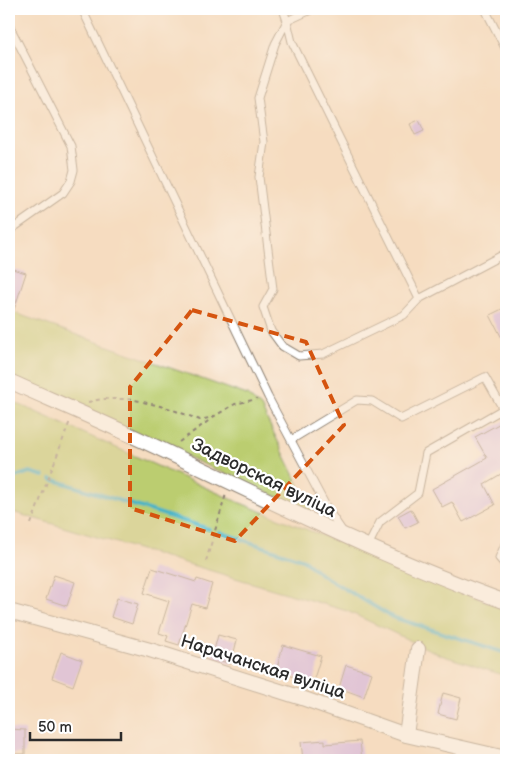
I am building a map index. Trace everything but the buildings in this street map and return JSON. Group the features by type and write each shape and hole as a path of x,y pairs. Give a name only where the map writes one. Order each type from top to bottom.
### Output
{"street":[{"name":"Задворская вуліца","path":"9,381 168,452 347,538 506,602"},
{"name":"Нарачанская вуліца","path":"9,611 160,653 406,735 506,758"},
{"path":"406,735 418,649"}],"lane":[{"path":"82,9 268,397 328,510 347,538"},
{"path":"283,9 292,42 419,299"},
{"path":"313,9 287,21 275,44 258,98 264,142 259,177 273,289 263,307 271,331 282,346 299,356 323,354 404,315 419,299 506,253"},
{"path":"485,9 506,50"},
{"path":"9,25 70,146 74,170 71,181 63,193 9,231"},
{"path":"291,440 356,400 372,401 402,419 485,377 503,409 426,453 418,494 380,522 368,546"},
{"path":"506,542 499,558 506,566"}],"path":[{"path":"168,452 182,439 234,404 268,397"},
{"path":"31,524 70,408 102,399 131,399 168,408 200,420 213,417"},
{"path":"206,561 230,482"}],"highlighted area":[{"path":"192,310 306,342 344,425 235,541 130,508 130,387"}],"green space":[{"path":"9,311 247,395 261,407 313,513 9,377"},
{"path":"9,400 238,502 506,609 506,676 441,655 347,611 9,511"}],"waterway":[{"path":"9,479 30,472 44,476"},
{"path":"51,479 209,529"},
{"path":"219,532 304,560 320,574 392,617 506,653"}]}
